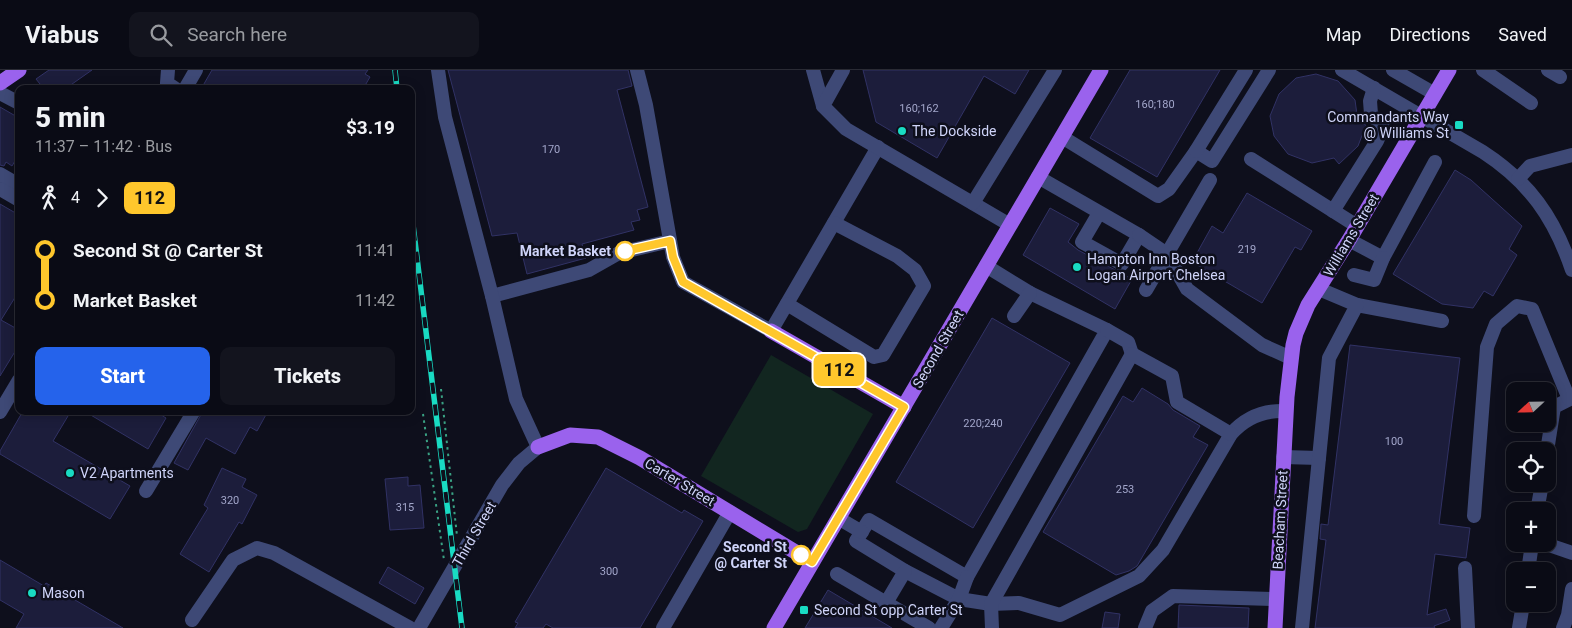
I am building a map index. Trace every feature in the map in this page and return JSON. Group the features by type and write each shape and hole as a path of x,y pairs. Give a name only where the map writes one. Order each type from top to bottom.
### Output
{"main road":[{"path":"0,83 19,70"},
{"name":"Second Street","path":"774,628 1101,70"},
{"name":"Williams Street","path":"1286,411 1291,358 1296,333 1308,306 1349,240 1448,70"},
{"path":"771,331 904,407"},
{"name":"Beacham Street","path":"1275,628 1286,411"},
{"name":"Carter Street","path":"538,447 570,435 598,437 640,458 812,562"}],"street":[{"path":"168,70 167,83 170,85"},
{"path":"187,85 196,70"},
{"path":"438,70 445,117 492,296 516,399 538,447"},
{"path":"637,70 646,105 673,257 683,282 771,331 878,147"},
{"path":"813,70 823,106 846,129 1010,225"},
{"path":"823,106 843,70"},
{"path":"973,203 1055,70"},
{"path":"1196,151 1212,161 1269,70"},
{"path":"1342,70 1496,160 1518,179 1536,198 1552,222 1572,270"},
{"path":"1393,70 1434,94"},
{"path":"1482,70 1531,103"},
{"path":"1062,137 1158,196 1169,189 1196,151 1244,75 1257,88"},
{"path":"1333,211 1377,141 1383,128 1371,114 1370,101 1374,88"},
{"path":"0,93 15,101"},
{"path":"1518,179 1530,166 1572,155"},
{"path":"1251,159 1357,226"},
{"path":"1354,275 1374,280 1435,162"},
{"path":"0,174 15,183"},
{"path":"1038,177 1139,235 1167,254 1187,289 1262,345 1291,358"},
{"path":"1146,290 1210,180"},
{"path":"0,189 15,198"},
{"path":"1099,213 1082,242 1122,264 1139,235"},
{"path":"787,304 874,358 883,355 924,286 915,270 897,256 834,223"},
{"path":"1349,240 1384,258"},
{"path":"492,296 589,270 619,253 670,241"},
{"path":"986,266 1030,293 1128,342 1132,354 1172,376 1177,402 1231,434"},
{"path":"1319,289 1357,306 1442,321"},
{"path":"1014,316 1030,293"},
{"path":"1302,628 1329,358 1357,306"},
{"path":"1474,516 1486,347 1496,324 1517,306 1532,309 1571,398 1554,407 1548,442"},
{"path":"941,628 959,599 967,577 1107,330"},
{"path":"992,628 992,604 1132,354"},
{"path":"0,412 15,387"},
{"path":"967,577 869,520 856,541 906,571 959,599 992,604 1019,603 1060,614 1139,576 1163,550 1231,434 1256,416 1286,411"},
{"path":"146,491 192,415"},
{"name":"Third Street","path":"419,628 502,485 519,463 538,447"},
{"path":"1283,457 1319,458"},
{"path":"663,628 730,512"},
{"path":"838,518 862,532"},
{"path":"192,620 232,560 257,548 274,554 410,628"},
{"path":"1556,548 1572,554"},
{"path":"1465,568 1468,628"},
{"path":"886,603 906,571"},
{"path":"837,574 929,628"},
{"path":"1564,628 1572,589"},
{"path":"1145,628 1152,611 1173,596 1276,600"},
{"path":"1519,628 1521,612"}],"path":[{"path":"441,389 457,536"},
{"path":"423,414 447,580"}],"green space":[{"path":"771,355 873,414 807,529 798,532 701,476"}],"building":[{"path":"49,70 92,70 71,85 41,85 36,79"},
{"path":"212,70 368,70 365,74 370,77 365,85 203,85"},
{"name":"Market Basket","path":"448,70 628,70 632,86 617,90 648,207 637,210 640,220 631,222 634,230 582,244 586,258 527,274 517,233 492,236"},
{"path":"863,70 1029,70 1015,94 984,76 937,158 876,122"},
{"path":"1130,70 1220,70 1157,177 1090,138"},
{"path":"1316,74 1338,81 1355,100 1358,122 1366,125 1358,146 1339,164 1334,158 1312,163 1288,154 1274,136 1270,116 1279,94 1296,78"},
{"path":"0,107 15,116 15,161 12,166 6,162 4,166 0,165"},
{"path":"1455,170 1471,180 1522,226 1509,249 1517,255 1493,296 1484,291 1473,308 1442,304 1393,274"},
{"path":"1247,193 1312,231 1301,250 1295,247 1262,303 1192,262 1212,226 1223,233"},
{"path":"0,204 15,213 15,297 1,320 15,328 15,352 0,376"},
{"name":"Hampton Inn Boston Logan Airport Chelsea","path":"1050,208 1079,224 1068,242 1078,250 1132,279 1115,309 1023,255"},
{"path":"992,318 1070,363 973,528 896,482"},
{"path":"1350,345 1460,358 1439,524 1470,528 1466,558 1435,554 1427,615 1446,609 1450,620 1434,626 1435,628 1315,628 1326,540 1320,539 1321,524 1328,525"},
{"path":"1142,388 1200,426 1193,437 1208,445 1137,566 1116,575 1043,532 1123,396 1133,402"},
{"name":"V2 Apartments","path":"21,415 69,415 53,441 130,486 110,519 0,454"},
{"name":"V2 Apartments","path":"91,415 161,415 166,418 148,449"},
{"path":"201,415 266,415 257,431 250,427 235,454 206,438 188,470 174,463"},
{"path":"222,468 246,479 242,487 257,495 242,524 239,522 209,572 180,554 208,508 204,505"},
{"path":"606,468 682,513 684,510 703,521 640,628 553,628 546,624 543,628 515,628 518,623 515,622"},
{"path":"408,477 408,486 420,485 424,528 390,530 385,479"},
{"name":"Mason","path":"0,560 44,586 46,583 123,628 16,628 24,614 0,600"},
{"path":"388,567 424,588 415,604 379,583"},
{"path":"828,590 892,628 805,628"},
{"path":"1179,605 1249,608 1248,628 1178,628"},
{"path":"1105,612 1120,614 1118,628 1102,628"}],"railway":[{"path":"395,70 397,85"},
{"path":"415,241 462,628"}],"bus line":[{"name":"112","path":"625,251 670,241 673,257 683,282 904,407 812,562 801,555"}],"place":[{"name":"Commandants Way @ Williams St","path":"1459,125"},
{"name":"The Dockside","path":"902,131"},
{"name":"Market Basket","path":"625,251"},
{"name":"Hampton Inn Boston Logan Airport Chelsea","path":"1077,267"},
{"name":"V2 Apartments","path":"70,473"},
{"name":"Second St @ Carter St","path":"801,555"},
{"name":"Mason","path":"32,593"},
{"name":"Second St opp Carter St","path":"804,610"}]}
